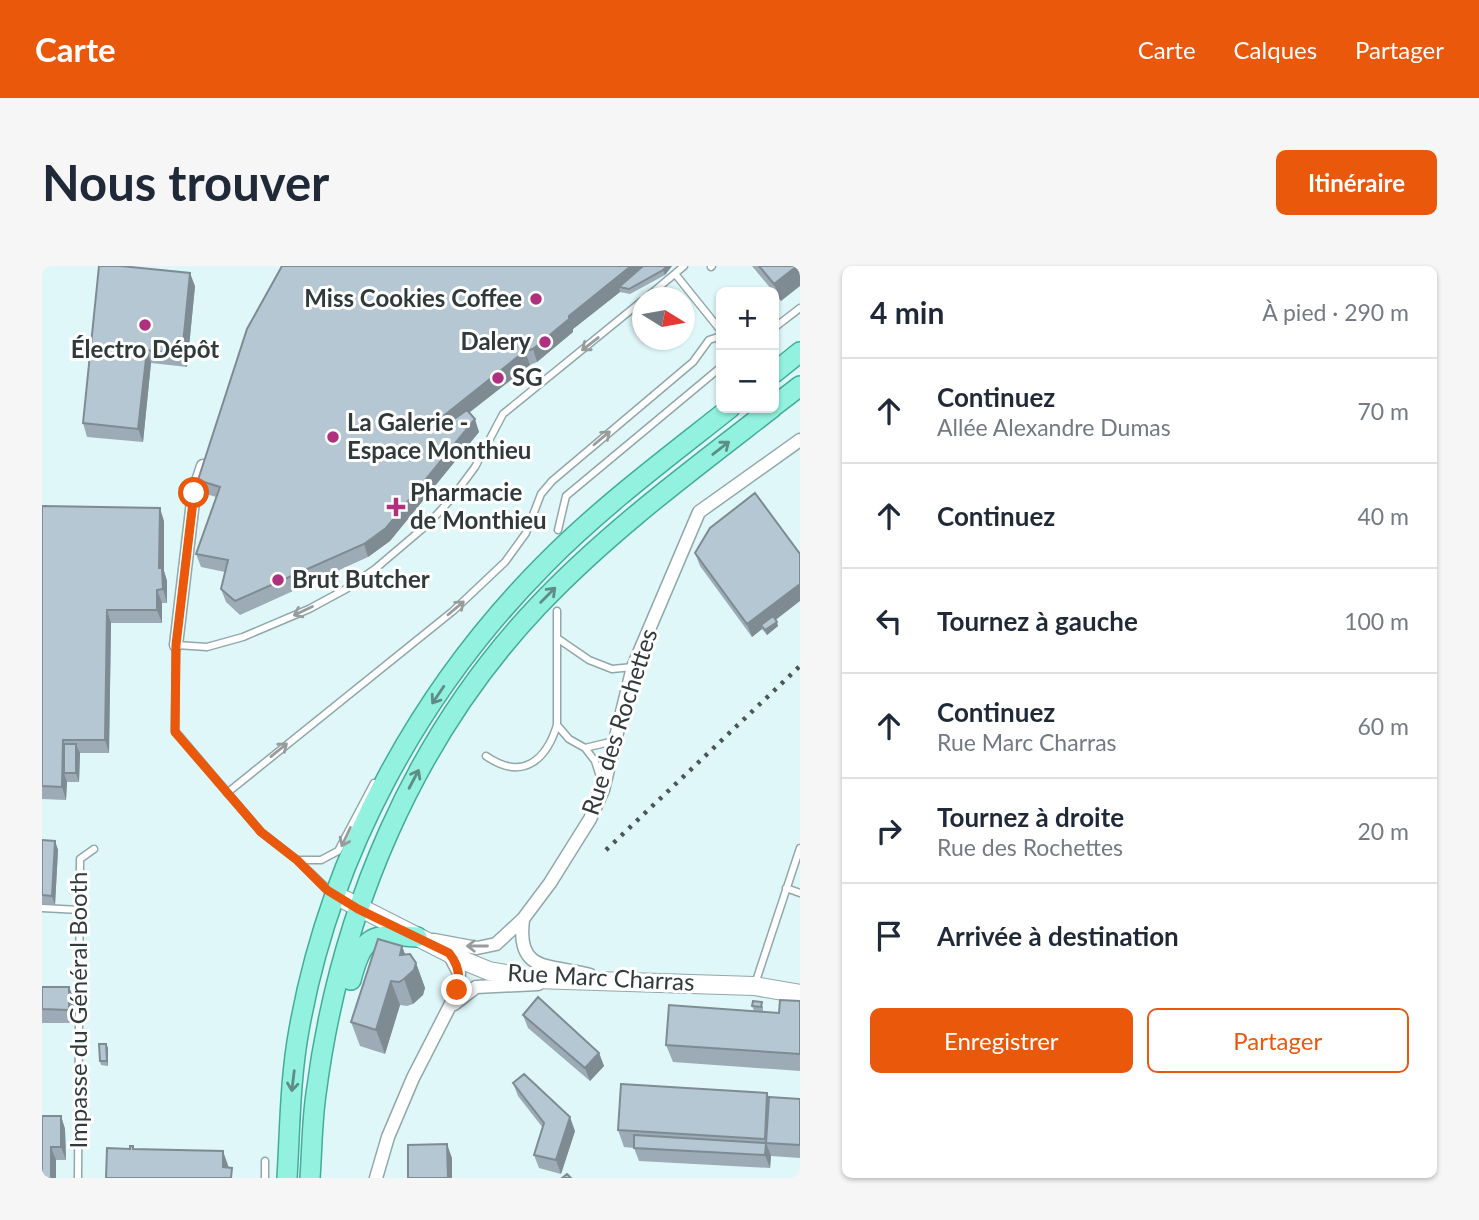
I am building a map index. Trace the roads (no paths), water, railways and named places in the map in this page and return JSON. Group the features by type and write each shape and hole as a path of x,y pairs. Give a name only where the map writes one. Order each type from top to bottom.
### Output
{"main road":[{"path":"779,369 800,352"},
{"path":"779,402 800,386"},
{"path":"287,1178 291,1093 299,1030 320,939 363,824 397,761 425,713 474,645 543,565 578,532 724,413"},
{"path":"310,1178 315,1094 336,987 358,909 423,762 461,702 545,598 601,546 766,413"},
{"path":"358,909 352,895 355,882 390,796 397,761"},
{"path":"315,1094 310,1069 311,1049 325,975 342,916 341,906 335,895"},
{"name":"Rue Marc Charras","path":"335,895 449,953 489,971 511,976 754,986 800,994"},
{"path":"315,1094 330,1063 362,948 366,942 382,936 419,938"}],"street":[{"name":"Rue des Rochettes","path":"419,938 486,947 505,938 523,919 562,866 590,819 603,790 633,667 699,512 800,440"},
{"path":"176,645 194,493 207,454"},
{"path":"523,919 522,942 531,960 544,967 582,973 603,980"},
{"path":"376,1178 388,1137 413,1078 449,1010 460,981 457,965 449,953"},
{"path":"449,1010 476,986 523,986 559,980"}],"lane":[{"path":"660,287 684,266"},
{"path":"676,275 716,327"},
{"path":"779,324 800,307"},
{"path":"335,895 261,832 175,732 176,645 207,647 243,637 309,609 375,569 428,524 452,498 475,467 503,414 632,309"},
{"path":"227,793 480,587 505,562 526,533 541,494 552,481 693,362 709,340 716,336"},
{"path":"558,530 566,496 716,371"},
{"path":"486,756 508,767 520,767 533,763 547,749 557,725 557,611"},
{"path":"557,638 600,665 612,669 633,667"},
{"path":"557,725 569,739 585,748 595,761 603,790"},
{"path":"585,748 616,740"},
{"path":"297,860 321,860 338,852 374,783 397,761"},
{"path":"754,986 800,848"},
{"name":"Impasse du Général Booth","path":"78,1178 80,859 94,849"},
{"path":"786,888 800,893"},
{"path":"42,908 80,910"},
{"path":"265,1161 265,1178"}],"railway":[{"path":"606,850 800,666"}],"place":[{"name":"Miss Cookies Coffee","path":"536,299"},
{"name":"Électro Dépôt","path":"145,325"},
{"name":"Dalery","path":"545,342"},
{"name":"SG","path":"498,378"},
{"name":"La Galerie - Espace Monthieu","path":"333,437"},
{"name":"Pharmacie de Monthieu","path":"396,507"},
{"name":"Brut Butcher","path":"278,580"}]}
